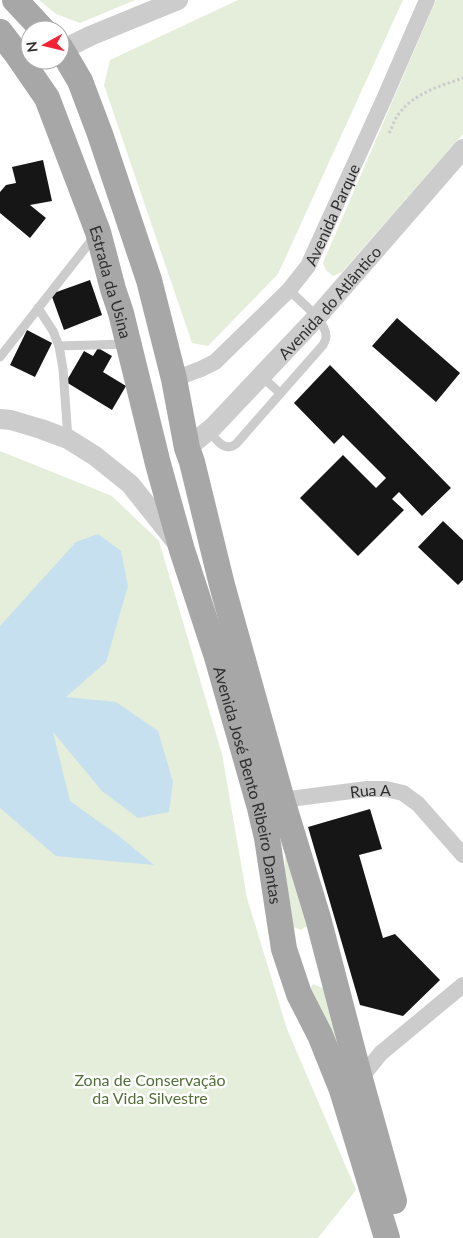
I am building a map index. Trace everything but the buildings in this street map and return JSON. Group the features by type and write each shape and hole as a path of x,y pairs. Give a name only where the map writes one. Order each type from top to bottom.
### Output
{"main road":[{"path":"15,0 34,20"},
{"name":"Estrada da Usina","path":"0,32 48,98 98,232 121,313 158,464 182,550"},
{"path":"70,64 80,81 100,134 148,280 174,379 188,448"},
{"path":"121,313 131,320 138,320 146,318 157,311"},
{"name":"Avenida José Bento Ribeiro Dantas","path":"188,448 225,594 282,800 318,918 360,1079 405,1238"},
{"name":"Avenida José Bento Ribeiro Dantas","path":"182,550 216,657 260,808 267,838 284,949 298,994 320,1036 342,1090 388,1238"},
{"path":"282,935 289,941 300,942 309,940 315,936 318,918"},
{"path":"298,994 300,984 315,972 335,980"}],"street":[{"path":"70,44 178,0"},
{"name":"Avenida Parque","path":"174,379 215,362 289,290 308,266 427,0"},
{"name":"Avenida do Atlântico","path":"188,448 209,431 317,317 463,149"},
{"name":"Avenida José Bento Ribeiro Dantas","path":"0,419 11,420 41,429 68,440 95,456 130,484 182,550"},
{"name":"Rua A","path":"282,800 368,789 386,789 403,792 418,804 463,855"},
{"path":"360,1079 381,1053 463,984"}],"lane":[{"path":"0,357 98,232"},
{"path":"209,431 221,445 232,447 236,444 323,345 326,338 325,332 317,317 289,290"},
{"path":"38,308 60,346 68,440"},
{"path":"60,346 128,344"},
{"path":"261,376 280,393"}],"path":[{"path":"389,133 398,115 411,101 430,90 463,78"}],"green space":[{"path":"39,0 135,0 80,23 56,14"},
{"path":"238,0 403,0 278,274 208,346 192,343 104,85 110,60"},
{"path":"436,0 463,0 463,134 342,272 333,276 326,270 323,263"},
{"name":"Zona de Conservação da Vida Silvestre","path":"0,451 112,496 159,541 222,754 247,898 287,1029 356,1190 318,1238 0,1238"},
{"path":"285,847 308,925 301,930 293,927 285,920"},
{"path":"313,984 329,991 338,1047 309,990"}],"water":[{"path":"98,534 121,551 128,586 106,662 66,697 116,702 158,731 173,782 169,812 138,818 102,791 53,732 70,801 119,836 154,865 56,856 0,808 0,626 76,542"}]}
